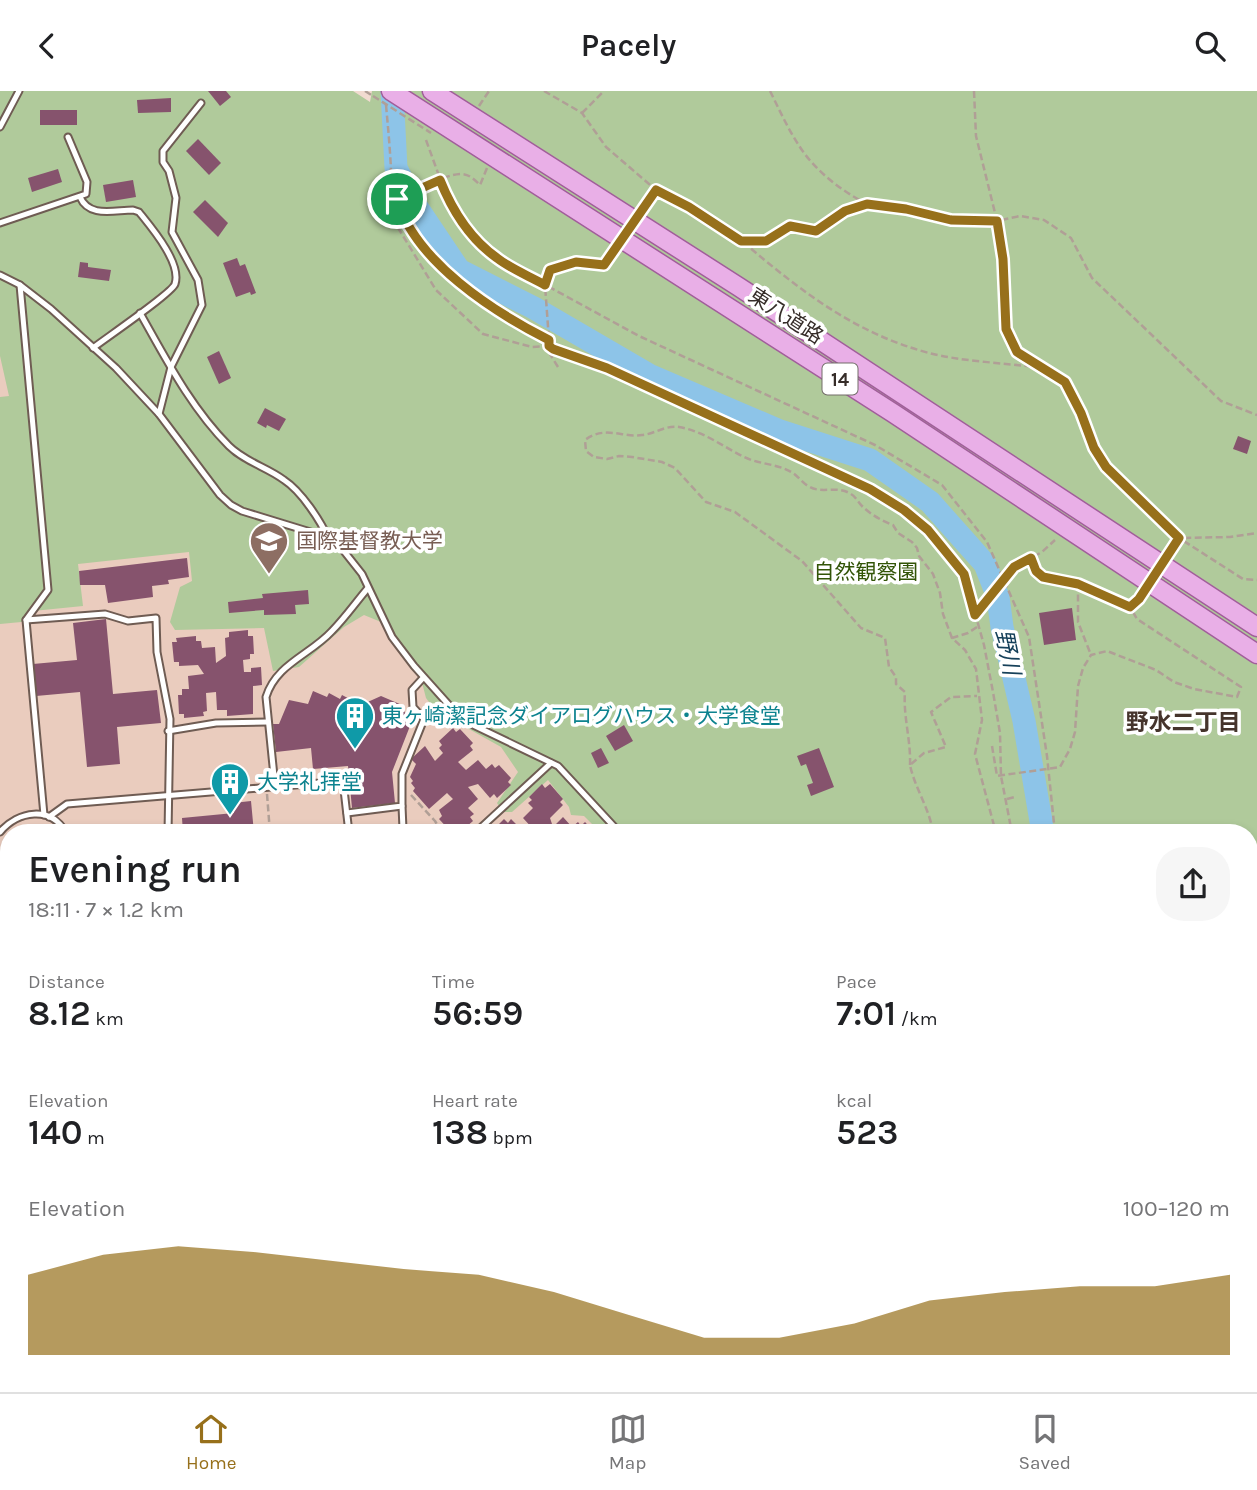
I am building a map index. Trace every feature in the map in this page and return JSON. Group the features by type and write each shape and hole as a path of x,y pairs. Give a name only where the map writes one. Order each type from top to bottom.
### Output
{"main road":[{"name":"東八道路","path":"391,91 726,305 1257,654"},
{"name":"東八道路","path":"432,91 727,280 1257,627"}],"lane":[{"path":"0,127 19,91"},
{"path":"159,414 171,367 198,315 201,295 198,280 172,232 176,198 169,171 163,162 163,151 201,103"},
{"path":"0,223 86,194 88,188 68,137"},
{"path":"80,197 84,206 93,211 138,212 171,257 175,269 175,284 164,297 93,348"},
{"path":"0,275 20,285 51,309 116,368 159,414 220,495 231,505 329,540 349,558 362,575 393,636 423,677 454,712 473,725 551,763 569,776 612,824"},
{"path":"20,285 48,590 26,620 47,816"},
{"path":"140,313 199,411 237,454 285,480 295,489 324,528 329,540"},
{"path":"275,786 266,697 275,677 332,631 368,588"},
{"path":"26,620 105,614 128,621 156,618 157,652 170,719 168,824"},
{"path":"423,677 412,690 413,707 424,719 440,721 454,712"},
{"path":"403,824 401,774 424,719"},
{"path":"168,731 216,723 268,722"},
{"path":"485,824 551,763"},
{"path":"47,816 67,804 343,781 348,824"},
{"path":"347,813 402,806"},
{"path":"7,824 25,814 47,816 58,824"}],"path":[{"path":"365,91 431,133"},
{"path":"384,91 392,190 414,233 435,259 462,284 496,309 549,340"},
{"path":"544,91 582,113 606,147 656,190 689,207 741,241 801,291 862,328 930,354 1038,367"},
{"path":"582,113 604,91"},
{"path":"770,91 799,146 828,178 867,204 906,209 951,220 997,221 1020,216 1044,220 1071,238 1093,278 1222,401 1257,415"},
{"path":"974,91 976,136 997,221 1003,259 1006,329 1017,352 1065,382 1081,413 1094,448 1106,467 1179,538 1243,579 1257,580"},
{"path":"426,140 450,206 467,229 496,258 639,336 875,445 942,485 987,542 1029,636 1054,824"},
{"path":"488,166 480,184 462,174 440,180 388,203 389,213 436,290 483,334 532,347 549,346 607,368 860,484 904,510 928,530 964,574 984,645 1000,733 1001,776 1011,824"},
{"path":"558,367 550,354 549,346 545,285 550,270 576,262 604,265 656,190"},
{"path":"741,241 766,241 790,226 816,231 845,211 867,204"},
{"path":"932,824 913,779 905,692 897,684 889,667 886,638 861,628 802,561 735,512 706,502 675,468 662,462 632,457 594,457 586,451 585,440 596,434 618,432 642,435 662,428 678,427 718,442 742,456 773,463 794,474 807,486 820,491 841,489 851,494 880,520 893,525 898,533 912,542 936,581 943,614 952,638 965,650 976,669 977,696 982,720 975,754 994,824"},
{"path":"975,615 1014,567 1031,558 1068,528"},
{"path":"1179,538 1230,537 1257,533"},
{"path":"1130,607 1139,599 1179,538"},
{"path":"992,746 997,776 1060,767 1070,749 1075,732 1078,686 1083,668 1091,655 1107,652 1156,670 1174,682 1194,689 1237,697 1241,687 1137,619 1130,607 1078,584 1043,577 1036,571 1031,558"},
{"path":"1078,584 1078,622 1091,655"},
{"path":"952,638 977,627"},
{"path":"910,765 924,753 946,747 931,712 951,697 977,696"},
{"path":"266,787 269,824"},
{"path":"402,787 437,824"},
{"path":"1007,799 1015,797"}],"shaded area":[{"name":"国際基督教大学","path":"0,91 736,824 0,824"}],"green space":[{"name":"自然観察園","path":"0,91 353,91 370,102 372,91 1257,91 1257,824 592,824 584,816 571,815 569,807 548,780 512,812 503,812 497,803 518,772 501,747 435,710 426,698 419,671 381,622 364,615 344,627 299,667 273,671 264,628 175,630 170,622 180,587 192,581 189,552 78,564 83,606 33,611 30,605 32,621 0,624 0,397 9,396 0,356"}],"building":[{"path":"208,91 226,91 231,97 220,106"},
{"path":"171,98 171,112 138,113 137,100"},
{"path":"40,110 77,110 77,125 40,125"},
{"path":"198,139 221,163 209,175 186,151"},
{"path":"58,169 62,182 32,192 28,178"},
{"path":"133,180 136,197 106,202 103,185"},
{"path":"205,200 228,223 218,237 193,212"},
{"path":"237,258 240,266 245,264 256,293 251,295 250,292 236,297 223,263"},
{"path":"80,262 88,263 88,267 111,270 109,281 78,277"},
{"path":"219,351 231,378 219,384 207,357"},
{"path":"265,408 286,419 279,431 257,423"},
{"path":"1238,436 1251,441 1247,454 1233,449"},
{"path":"187,558 189,577 152,586 153,597 108,603 105,585 80,585 79,571"},
{"path":"308,590 309,604 295,605 296,614 264,615 264,610 229,613 228,602 263,598 262,594"},
{"path":"1072,608 1076,640 1044,645 1039,613"},
{"path":"106,619 113,694 157,690 161,723 117,727 120,764 87,767 80,692 36,696 33,664 77,660 73,623"},
{"path":"248,630 248,636 253,636 254,654 250,654 250,659 243,660 244,672 261,667 262,685 253,686 253,714 227,716 227,710 217,710 216,692 206,693 207,711 203,712 204,716 184,718 184,714 179,714 178,695 182,695 182,689 189,689 188,676 204,674 198,665 179,666 179,662 174,662 172,642 177,642 176,638 196,636 196,641 201,641 202,648 215,647 216,663 226,656 225,638 229,637 229,632"},
{"name":"東ヶ崎潔記念ダイアログハウス・大学食堂","path":"313,691 327,697 329,693 340,699 342,695 361,705 381,696 402,705 410,726 392,772 395,803 352,808 348,766 313,769 311,748 276,752 273,724 279,724 289,700 308,704"},
{"path":"624,725 633,741 615,751 606,736"},
{"path":"453,728 456,732 460,729 473,743 470,746 473,750 458,762 466,770 478,760 486,769 492,764 495,768 499,765 511,778 508,782 511,785 497,798 494,794 490,798 478,784 468,787 478,799 468,808 474,814 470,817 473,821 470,824 444,824 439,819 442,816 439,810 453,799 447,793 429,809 413,791 415,788 410,777 416,764 411,759 425,746 435,761 443,753 439,748 442,745 439,741"},
{"path":"601,748 609,763 598,768 591,753"},
{"path":"819,748 834,787 811,796 807,785 813,783 806,764 801,766 797,756"},
{"path":"542,784 545,788 550,784 563,799 560,802 563,805 550,818 552,824 528,824 523,818 533,808 528,803 532,800 529,797"},
{"path":"251,801 253,824 182,824 182,818 234,813 233,803"},
{"path":"563,817 569,824 556,824"},
{"path":"504,819 508,823 511,819 516,824 499,824"}],"waterway":[{"name":"野川","path":"392,91 396,168 412,200 459,270 534,308 649,375 780,431 870,460 930,502 985,564 998,597 1002,627 1024,721 1041,824"}],"place":[{"name":"国際基督教大学","path":"269,575"},
{"name":"東ヶ崎潔記念ダイアログハウス・大学食堂","path":"355,750"},
{"name":"大学礼拝堂","path":"230,816"}],"district":[{"name":"野水二丁目","path":"1183,722"}],"route":[{"path":"440,180 450,206 467,229 496,258 545,285 550,270 576,262 604,265 656,190 689,207 741,241 766,241 790,226 816,231 845,211 867,204 906,209 951,220 997,221 1003,259 1006,329 1017,352 1065,382 1081,413 1094,448 1106,467 1179,538 1139,599 1130,607 1078,584 1043,577 1036,571 1031,558 1014,567 1004,577 975,615 964,574 928,530 904,510 870,489 607,368 553,349 549,346 549,340 496,309 462,284 435,259 414,233 400,210 397,199 440,180"}]}
